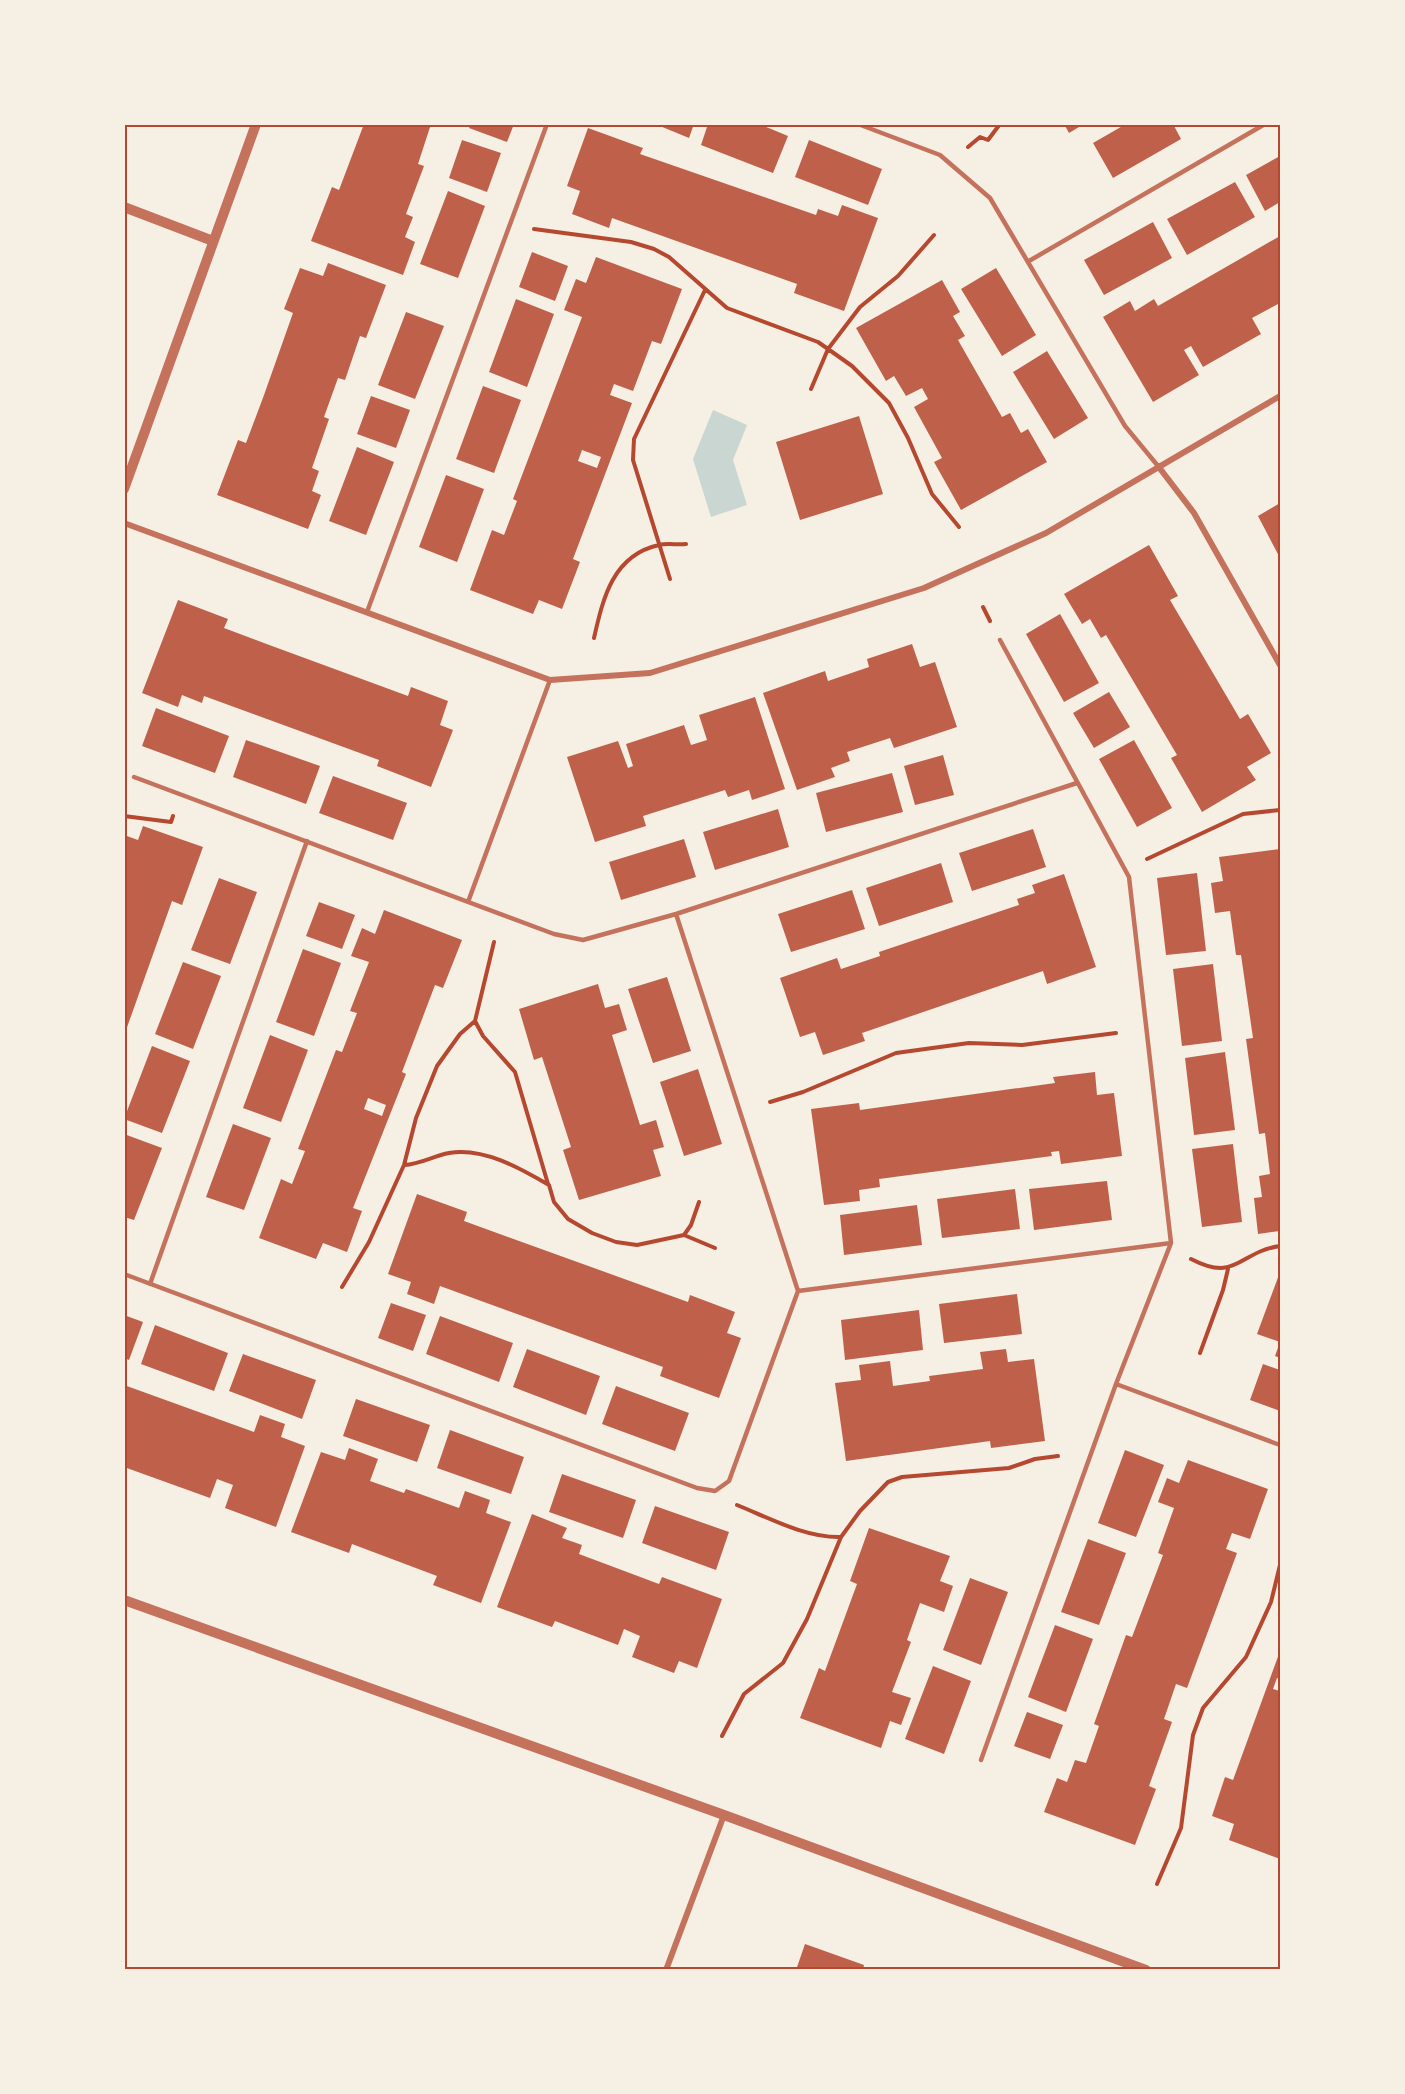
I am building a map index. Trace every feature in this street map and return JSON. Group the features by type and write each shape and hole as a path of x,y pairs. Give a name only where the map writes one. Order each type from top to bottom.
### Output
{"street":[{"path":"124,489 256,124"},
{"path":"124,207 213,241"},
{"path":"124,523 550,680 650,673 924,588 1046,533 1281,396"},
{"path":"1158,466 1194,513 1281,665"},
{"path":"124,1600 724,1815 1146,1970"},
{"path":"666,1970 724,1815"}],"lane":[{"path":"367,612 547,124"},
{"path":"858,124 940,155 990,198 1125,426 1158,466"},
{"path":"1029,261 1265,124"},
{"path":"981,1760 1116,1384 1171,1243 1129,877 1000,640"},
{"path":"468,902 550,680"},
{"path":"134,777 554,934 583,940 676,914 1077,783"},
{"path":"150,1284 307,841"},
{"path":"124,1274 697,1488 715,1491 729,1481 798,1291 676,914"},
{"path":"798,1291 1171,1243"},
{"path":"1116,1384 1281,1445"}],"path":[{"path":"952,166 980,137 988,140 1000,124"},
{"path":"510,224 631,242 654,249 669,257 727,308 818,342 828,348 852,366 890,403 932,494 959,527"},
{"path":"811,388 828,348 860,307 898,276 934,236"},
{"path":"670,579 633,460 634,439 705,290"},
{"path":"594,638 616,572 628,558 660,545 686,544"},
{"path":"124,816 171,822 182,795"},
{"path":"1126,872 1165,849 1243,814 1281,810"},
{"path":"342,1287 369,1242 404,1165 416,1118 437,1066 460,1034 475,1021 494,942"},
{"path":"475,1021 483,1036 515,1072 555,1202 568,1219 616,1242 637,1245 684,1235 715,1248"},
{"path":"770,1102 801,1092 897,1053 969,1042 1022,1045 1116,1033"},
{"path":"404,1165 420,1164 449,1153 472,1154 496,1159 549,1185"},
{"path":"684,1235 691,1225 699,1202"},
{"path":"1168,1251 1209,1269 1228,1268 1263,1248 1281,1246"},
{"path":"1200,1353 1223,1290 1228,1268"},
{"path":"722,1736 744,1694 783,1663 807,1619 841,1537 860,1511 888,1482 902,1477 1009,1468 1035,1459 1058,1456"},
{"path":"715,1491 717,1497 791,1527 829,1537 841,1537"},
{"path":"1158,1884 1181,1828 1193,1735 1203,1708 1246,1657 1271,1602 1281,1565"}],"shaded area":[{"path":"713,410 747,425 733,460 747,505 711,517 693,459"}],"building":[{"path":"364,124 431,124 418,164 424,166 406,214 413,217 405,237 415,242 403,275 311,241 332,187 339,190"},
{"path":"471,124 514,124 507,142 469,128"},
{"path":"655,124 694,124 689,138"},
{"path":"708,124 759,124 788,136 773,173 701,145"},
{"path":"1064,124 1084,124 1069,133"},
{"path":"1126,124 1173,124 1181,139 1113,178 1093,143"},
{"path":"588,128 643,148 640,154 816,215 818,209 838,216 842,205 878,218 844,311 794,293 797,284 612,218 609,228 572,214 580,191 567,186"},
{"path":"462,140 501,153 487,192 449,178"},
{"path":"809,140 882,169 868,205 795,177"},
{"path":"1280,156 1280,202 1265,211 1246,175"},
{"path":"1235,182 1255,217 1187,255 1167,219"},
{"path":"448,191 485,206 458,278 420,264"},
{"path":"1153,222 1172,258 1104,295 1084,260"},
{"path":"1280,236 1280,309 1278,304 1252,318 1261,334 1203,367 1191,346 1184,350 1199,375 1153,402 1103,317 1130,301 1135,311 1154,299 1158,306"},
{"path":"532,252 568,266 555,301 519,287"},
{"path":"596,257 682,289 661,344 652,341 633,391 614,384 610,395 632,403 573,559 580,562 562,609 539,600 533,614 470,590 492,530 504,535 517,501 513,499 582,317 564,310 576,279 586,283","holes":["582,450 601,457 597,468 578,461"]},
{"path":"328,263 386,285 366,338 360,336 345,380 338,378 324,417 329,419 312,468 319,471 312,491 321,495 308,529 217,495 238,440 246,443 264,395 293,313 284,309 300,268 323,276"},
{"path":"996,268 1036,335 1002,356 961,289"},
{"path":"942,280 960,312 953,316 965,336 958,340 1002,417 1010,413 1021,433 1028,429 1047,462 961,510 934,462 942,458 914,407 928,399 922,388 906,396 894,376 886,381 856,328"},
{"path":"516,299 554,314 527,387 489,372"},
{"path":"406,312 444,326 415,399 378,385"},
{"path":"1047,351 1088,418 1054,439 1013,372"},
{"path":"483,386 521,400 494,473 456,459"},
{"path":"371,396 410,410 396,448 357,434"},
{"path":"859,416 883,494 800,520 776,442"},
{"path":"357,447 394,462 366,535 329,521"},
{"path":"446,475 484,489 457,562 419,547"},
{"path":"1280,503 1280,558 1258,516"},
{"path":"1149,545 1178,596 1170,600 1240,719 1248,714 1271,753 1247,767 1256,780 1202,812 1171,758 1177,755 1106,635 1101,638 1090,619 1082,624 1064,594"},
{"path":"178,600 228,619 224,628 272,646 408,696 411,687 448,701 440,725 453,730 431,787 377,766 379,760 204,696 202,703 182,695 178,707 142,693"},
{"path":"1060,614 1099,683 1064,702 1026,634"},
{"path":"912,644 920,667 935,662 957,727 894,748 890,738 847,752 850,761 831,768 835,777 797,790 763,693 825,671 828,681 869,667 867,659"},
{"path":"1109,692 1130,727 1094,748 1073,713"},
{"path":"755,697 785,789 752,800 749,790 728,797 725,790 643,816 646,826 595,842 567,757 618,741 628,768 633,766 626,744 684,725 691,745 707,740 699,715"},
{"path":"156,708 229,736 215,773 142,746"},
{"path":"246,740 320,766 306,804 233,777"},
{"path":"1134,740 1172,808 1137,827 1099,759"},
{"path":"943,755 954,795 915,805 904,766"},
{"path":"892,773 903,812 826,832 816,793"},
{"path":"333,776 407,803 393,840 319,813"},
{"path":"778,809 789,847 715,870 703,832"},
{"path":"143,826 203,847 182,905 172,901 125,1033 124,835 138,840"},
{"path":"1033,829 1046,867 972,891 959,853"},
{"path":"684,839 696,877 621,900 609,862"},
{"path":"1280,849 1280,1231 1258,1234 1254,1198 1262,1197 1259,1176 1270,1174 1265,1133 1259,1134 1246,1039 1253,1038 1241,955 1236,955 1230,911 1215,913 1211,883 1223,881 1219,857"},
{"path":"941,863 953,902 879,926 866,888"},
{"path":"1197,873 1206,951 1166,955 1157,878"},
{"path":"1064,874 1096,967 1047,984 1043,971 862,1033 865,1041 823,1055 815,1032 800,1037 780,978 837,958 841,969 880,956 879,952 1019,905 1017,899 1035,893 1032,885"},
{"path":"219,878 257,892 230,964 191,950"},
{"path":"852,890 865,929 791,952 778,914"},
{"path":"319,902 355,915 342,949 306,936"},
{"path":"384,910 462,940 443,988 435,985 402,1072 406,1074 353,1208 362,1211 347,1252 323,1243 316,1259 259,1238 281,1179 292,1184 305,1151 298,1149 336,1050 342,1052 357,1013 350,1011 369,962 351,956 362,928 375,934","holes":["368,1098 386,1105 382,1116 364,1109"]},
{"path":"303,949 341,963 314,1036 276,1022"},
{"path":"183,962 221,976 193,1049 155,1034"},
{"path":"1213,964 1222,1041 1182,1046 1173,969"},
{"path":"667,977 691,1051 653,1063 628,989"},
{"path":"598,984 605,1008 619,1004 627,1030 612,1035 640,1125 656,1120 664,1147 653,1150 661,1176 579,1200 563,1150 571,1147 542,1057 534,1060 519,1009"},
{"path":"270,1035 308,1050 281,1122 243,1108"},
{"path":"152,1046 190,1061 162,1133 124,1119"},
{"path":"1225,1052 1235,1130 1194,1135 1185,1058"},
{"path":"698,1069 722,1144 684,1156 660,1082"},
{"path":"1095,1072 1097,1095 1114,1093 1122,1156 1061,1164 1059,1151 1051,1152 1052,1156 879,1179 880,1187 859,1190 860,1201 824,1205 811,1109 859,1103 860,1110 1055,1083 1053,1077"},
{"path":"233,1124 271,1138 244,1210 206,1197"},
{"path":"124,1134 162,1148 134,1220 124,1217"},
{"path":"1233,1144 1242,1222 1202,1227 1192,1149"},
{"path":"1107,1181 1112,1220 1034,1230 1029,1189"},
{"path":"1015,1189 1020,1229 942,1238 937,1199"},
{"path":"417,1194 467,1212 464,1221 688,1302 690,1295 735,1312 727,1333 741,1338 719,1398 660,1376 663,1367 440,1286 434,1304 407,1294 411,1282 388,1274"},
{"path":"917,1205 922,1245 844,1255 840,1215"},
{"path":"1280,1272 1280,1342 1257,1334"},
{"path":"1017,1294 1022,1334 944,1343 939,1304"},
{"path":"391,1303 426,1315 413,1351 378,1338"},
{"path":"919,1310 923,1350 845,1360 841,1320"},
{"path":"124,1315 143,1322 129,1360 124,1358"},
{"path":"440,1316 513,1343 499,1382 426,1354"},
{"path":"155,1325 228,1353 214,1391 141,1364"},
{"path":"1280,1342 1280,1358 1275,1356"},
{"path":"527,1349 600,1376 586,1415 513,1387"},
{"path":"1006,1349 1008,1362 1034,1359 1045,1441 991,1448 990,1441 846,1461 835,1383 861,1380 859,1365 890,1361 893,1386 930,1381 929,1376 983,1369 980,1352"},
{"path":"243,1354 316,1380 302,1419 229,1391"},
{"path":"1263,1364 1280,1370 1280,1411 1250,1400"},
{"path":"124,1385 254,1432 260,1415 285,1424 281,1437 305,1446 276,1527 225,1508 233,1485 217,1479 210,1498 124,1467"},
{"path":"616,1386 689,1413 675,1451 602,1424"},
{"path":"356,1399 430,1425 417,1462 343,1436"},
{"path":"450,1430 524,1457 511,1494 437,1468"},
{"path":"349,1448 378,1459 370,1481 404,1493 406,1489 459,1508 465,1491 490,1500 486,1513 511,1522 481,1603 433,1585 437,1576 352,1544 349,1553 291,1532 321,1452 345,1460"},
{"path":"1125,1450 1164,1465 1136,1537 1098,1523"},
{"path":"1188,1460 1268,1489 1250,1539 1232,1533 1226,1549 1237,1553 1187,1688 1176,1684 1164,1719 1172,1722 1149,1786 1156,1789 1135,1845 1044,1812 1057,1778 1067,1782 1075,1760 1086,1763 1099,1726 1094,1724 1126,1635 1132,1637 1163,1555 1158,1553 1174,1508 1158,1502 1167,1478 1179,1483"},
{"path":"562,1474 636,1500 623,1538 549,1512"},
{"path":"655,1506 729,1532 716,1570 642,1543"},
{"path":"532,1514 567,1528 562,1538 582,1545 579,1554 659,1584 662,1577 722,1599 697,1668 679,1661 674,1673 632,1657 640,1636 624,1629 618,1645 555,1621 552,1627 497,1607"},
{"path":"869,1528 950,1556 940,1581 953,1586 944,1612 920,1603 907,1640 911,1642 892,1692 911,1698 901,1725 890,1721 881,1748 800,1718 819,1668 825,1671 857,1584 850,1581"},
{"path":"1088,1539 1126,1553 1099,1625 1061,1612"},
{"path":"970,1578 1008,1592 981,1665 943,1650"},
{"path":"1055,1625 1093,1639 1066,1712 1028,1697"},
{"path":"1280,1651 1280,1679 1277,1678 1273,1689 1280,1691 1280,1859 1229,1840 1234,1824 1212,1816 1225,1777 1233,1780"},
{"path":"933,1666 971,1681 944,1754 905,1739"},
{"path":"1027,1712 1063,1725 1050,1759 1014,1746"},
{"path":"805,1944 864,1965 863,1970 796,1970"}]}
